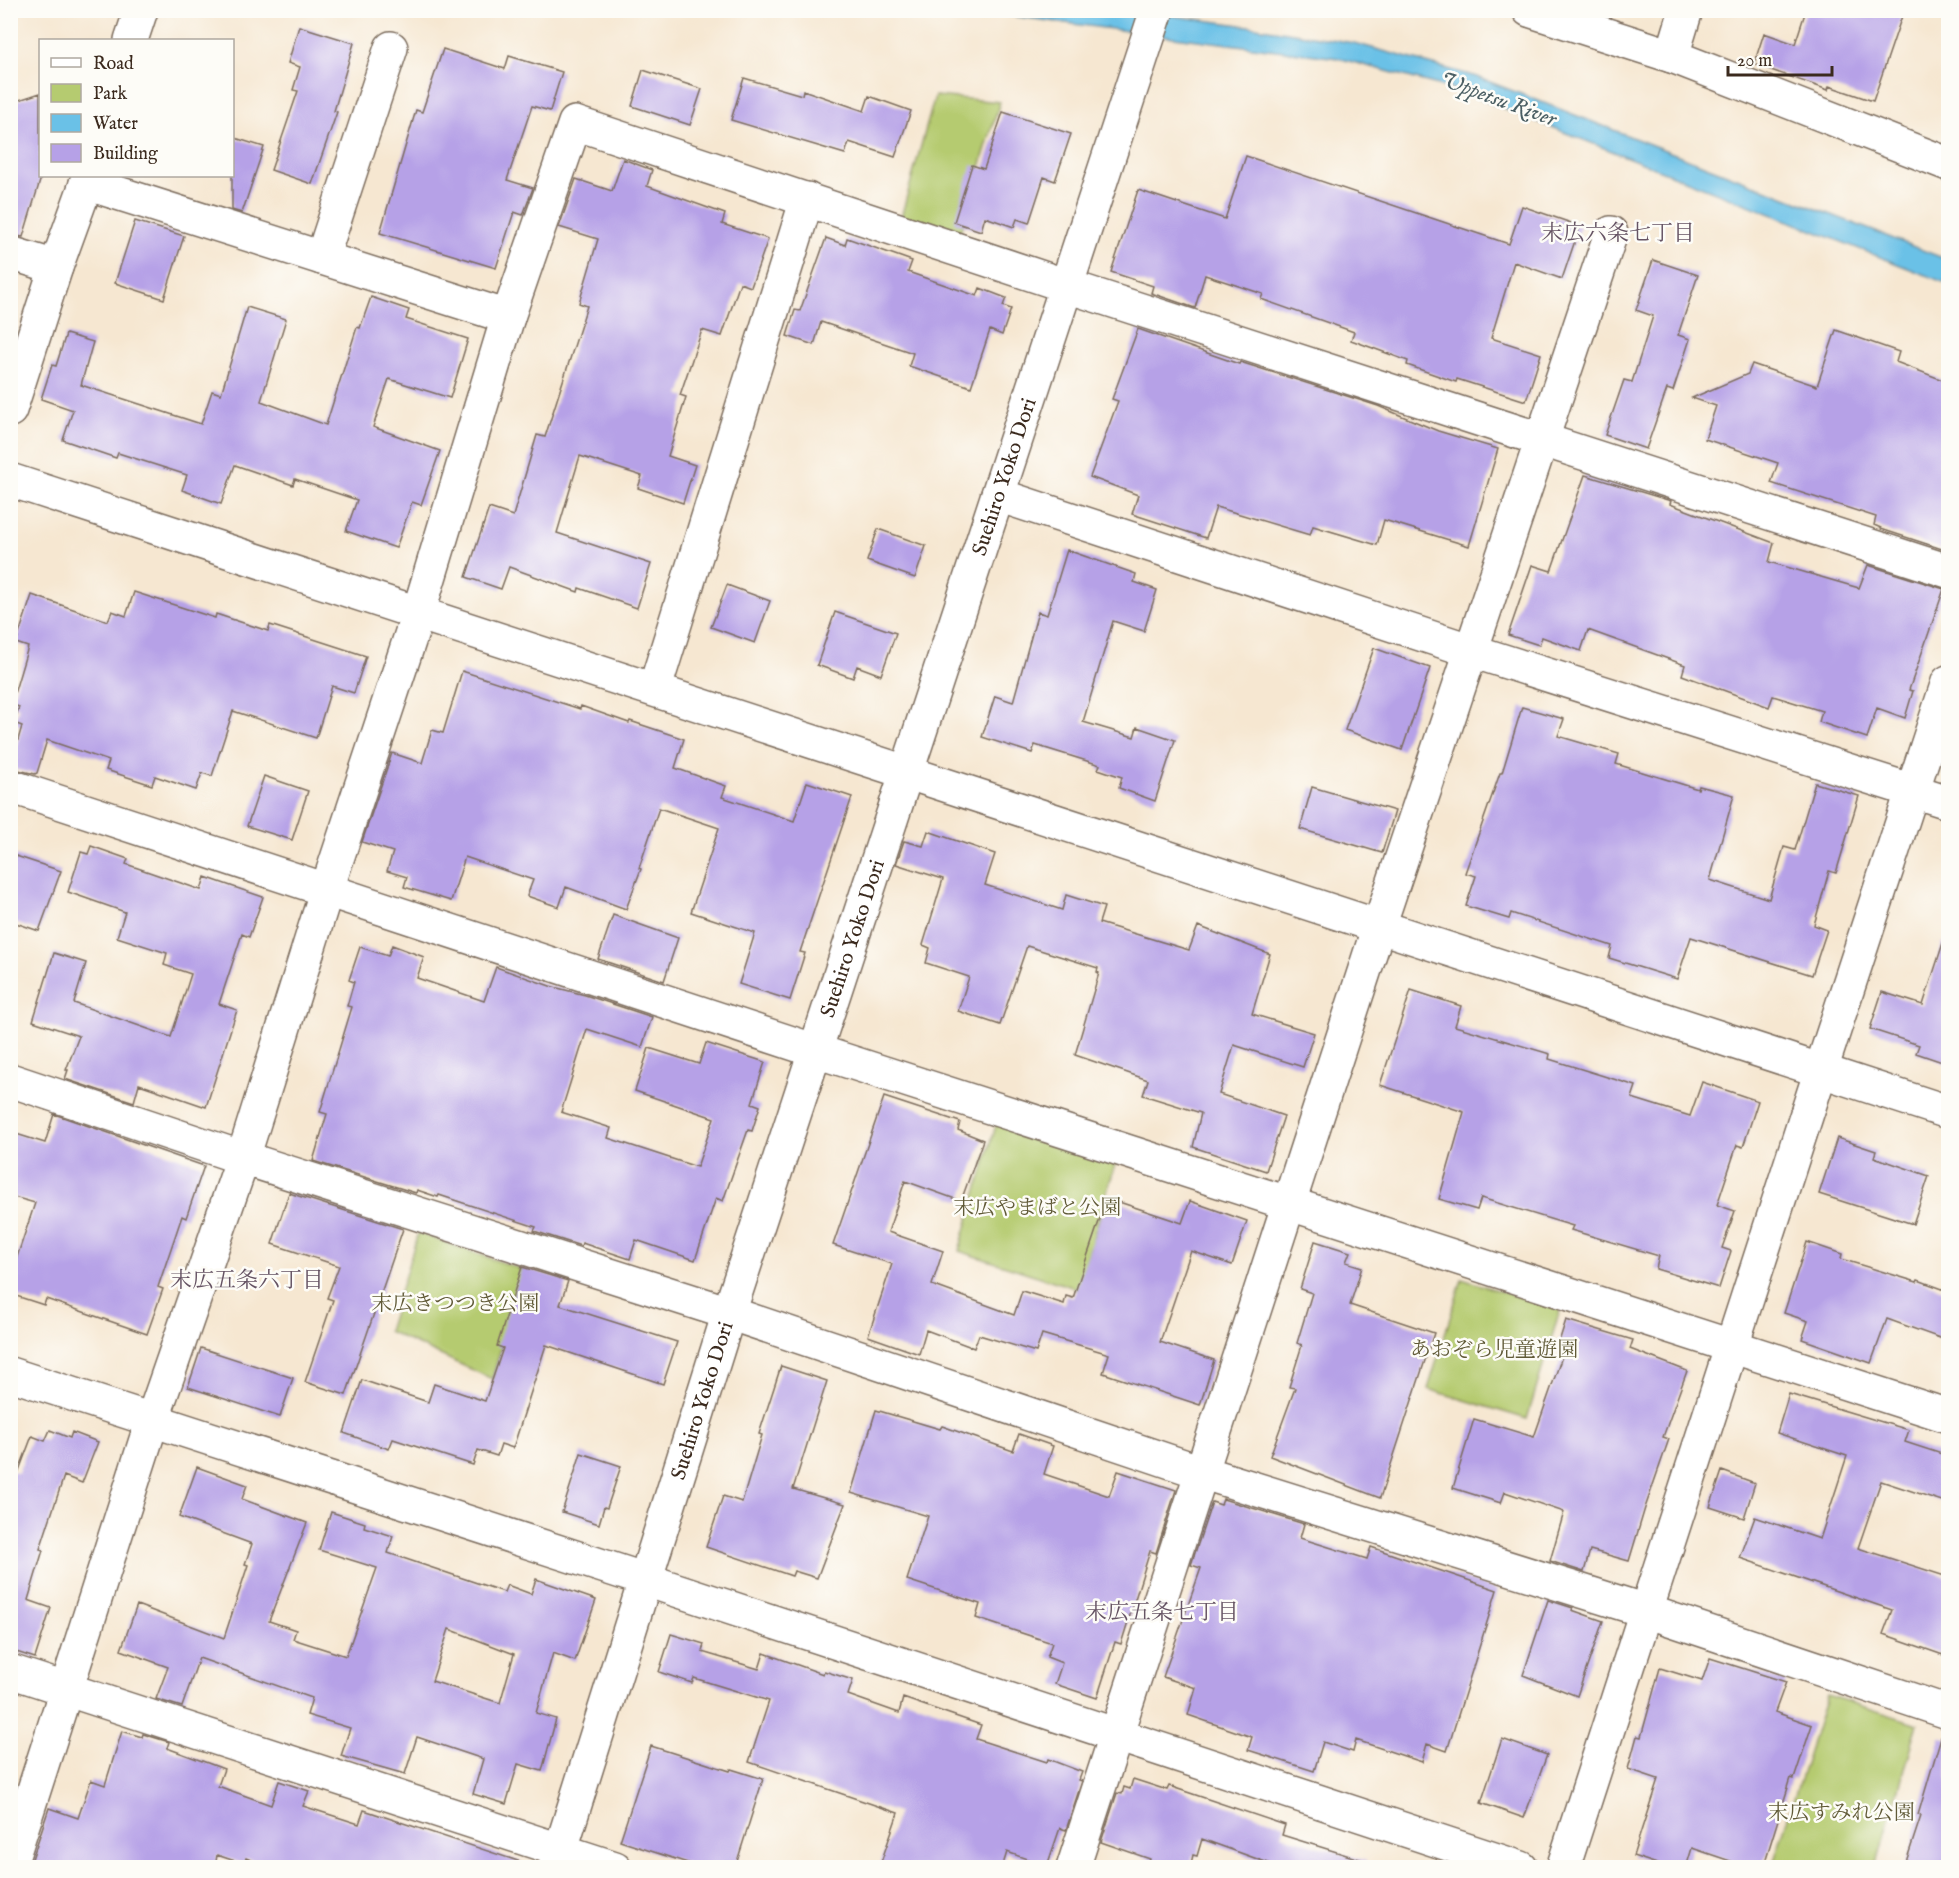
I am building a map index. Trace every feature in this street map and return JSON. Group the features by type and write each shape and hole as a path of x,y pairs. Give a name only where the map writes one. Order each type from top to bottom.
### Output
{"street":[{"name":"Suehiro Yoko Dori","path":"558,1859 729,1313 1157,10"},
{"path":"1529,10 1672,56 1948,164"},
{"path":"1672,56 1686,10"},
{"path":"322,258 391,48"},
{"path":"10,1865 68,1690 152,1420 243,1158 327,889 420,611 508,317 575,123 1067,286 1948,570"},
{"path":"10,410 56,267 88,179 322,258 508,317"},
{"path":"655,688 807,199"},
{"path":"1073,1868 1379,926 1611,233"},
{"path":"10,253 56,267"},
{"path":"10,480 420,611 1948,1112"},
{"path":"998,495 1472,651 1948,802"},
{"path":"1563,1868 1948,682"},
{"path":"10,786 816,1051 1948,1416"},
{"path":"10,1080 243,1158 729,1313 1201,1472 1646,1611 1948,1712"},
{"path":"10,1374 646,1580 1521,1868"},
{"path":"10,1671 558,1859 615,1868"}],"green space":[{"path":"935,96 1000,102 958,239 901,217"},
{"name":"末広やまばと公園","path":"997,1122 1116,1162 1078,1289 959,1251"},
{"name":"末広きつつき公園","path":"418,1233 524,1270 492,1379 388,1331"},
{"name":"あおぞら児童遊園","path":"1462,1279 1560,1310 1527,1419 1428,1389"},
{"name":"末広すみれ公園","path":"1827,1695 1918,1724 1876,1867 1772,1867"}],"water":[{"name":"Uppetsu River","path":"1128,10 1354,43 1477,77 1948,260 1948,284 1460,91 1338,58 972,11"}],"building":[{"path":"1806,10 1904,10 1873,101 1829,86 1828,90 1754,64 1764,33 1795,44"},
{"path":"299,26 354,43 334,111 337,112 312,184 271,170 298,91 293,90 300,67 288,63"},
{"path":"443,49 505,69 509,56 562,72 550,111 532,106 507,180 533,188 523,215 514,212 496,268 380,233 416,110 422,112"},
{"path":"643,70 702,89 690,125 632,106"},
{"path":"744,78 802,95 803,90 864,111 869,96 911,111 895,157 849,142 845,154 731,120"},
{"path":"39,93 40,181 23,237 10,235 10,103"},
{"path":"1003,112 1071,134 1055,181 1044,177 1029,223 1017,219 1014,227 985,217 981,231 954,222 972,165 984,169"},
{"path":"234,138 264,147 242,213 232,210"},
{"path":"1246,156 1509,244 1522,206 1580,226 1562,279 1514,262 1491,338 1541,354 1526,401 1457,379 1456,382 1407,365 1408,361 1351,340 1354,332 1261,299 1263,294 1205,275 1195,308 1151,293 1153,286 1111,272 1138,190 1225,219"},
{"path":"623,159 652,170 647,186 725,214 722,224 768,239 751,287 740,283 722,336 702,330 680,395 686,397 668,456 695,465 683,503 638,488 642,476 580,456 557,533 651,564 637,608 579,588 578,592 509,567 501,589 466,577 489,508 513,516 537,435 545,437 587,306 579,303 598,239 559,227 576,179 612,191"},
{"path":"135,221 184,236 164,299 115,283"},
{"path":"826,238 845,245 847,238 912,261 908,272 977,296 980,288 1006,298 1003,306 1011,309 1002,335 990,330 971,387 909,366 913,353 821,322 814,345 787,336 795,310 800,311"},
{"path":"1653,260 1698,275 1678,335 1690,339 1673,391 1667,389 1646,449 1605,435 1624,380 1632,382 1653,316 1636,310"},
{"path":"371,297 409,310 406,319 468,339 450,398 389,379 373,427 440,451 421,505 412,502 396,548 346,531 357,500 295,479 293,485 235,465 221,504 182,490 187,475 118,453 116,458 63,440 73,410 41,399 52,365 56,366 66,334 93,342 81,385 201,424 212,391 221,394 247,307 286,319 261,401 326,425 357,327 360,328"},
{"path":"1138,329 1239,364 1240,362 1378,406 1438,431 1498,449 1469,546 1384,520 1377,545 1313,526 1310,535 1216,507 1206,538 1132,514 1138,495 1090,477 1118,401 1112,399"},
{"path":"1836,330 1899,352 1896,362 1948,382 1948,551 1881,529 1874,525 1876,517 1771,483 1778,463 1705,439 1716,406 1692,398 1748,374 1752,364 1817,386"},
{"path":"1585,475 1671,501 1670,504 1774,543 1769,562 1859,588 1868,565 1944,589 1909,690 1913,691 1905,718 1877,708 1867,738 1819,722 1822,711 1773,696 1769,707 1682,675 1685,665 1588,630 1581,651 1542,637 1539,645 1508,635 1532,565 1551,571"},
{"path":"878,529 926,546 915,578 867,561"},
{"path":"1067,550 1136,574 1134,582 1157,590 1144,631 1113,621 1083,722 1134,737 1137,727 1175,740 1155,801 1119,788 1122,777 1098,769 1100,765 1035,745 1032,753 982,737 995,696 1013,702 1038,612 1047,615"},
{"path":"727,585 770,601 755,643 711,627"},
{"path":"134,592 215,618 216,614 268,631 270,625 366,656 354,693 332,686 316,738 233,711 212,776 202,773 196,790 155,776 152,785 106,770 109,761 47,740 37,773 10,768 22,726 14,723 19,707 11,704 28,647 16,643 32,595 108,621 112,611 126,616"},
{"path":"835,612 896,633 881,675 857,666 853,678 817,665"},
{"path":"1374,648 1430,668 1402,750 1345,730"},
{"path":"462,671 684,739 675,768 726,786 722,797 794,821 807,782 852,797 800,952 805,953 790,1000 739,984 755,933 691,912 719,828 659,808 639,868 641,869 626,909 566,887 559,907 527,896 533,880 465,857 451,901 404,887 407,877 387,871 393,852 362,842 392,753 422,763 432,730 443,733"},
{"path":"1522,707 1564,719 1558,736 1619,754 1616,764 1698,789 1699,786 1734,795 1710,880 1769,899 1784,847 1795,850 1815,783 1859,796 1836,873 1829,871 1814,925 1827,930 1812,975 1691,937 1677,979 1609,958 1612,946 1511,913 1509,919 1466,906 1476,876 1465,873 1500,773 1502,773"},
{"path":"264,776 308,791 292,840 247,826"},
{"path":"1312,787 1395,811 1382,853 1300,829"},
{"path":"928,831 995,854 985,885 1062,910 1066,895 1104,907 1099,923 1189,950 1198,926 1270,954 1252,1014 1314,1033 1303,1067 1234,1045 1219,1094 1284,1116 1266,1171 1193,1147 1201,1113 1143,1095 1148,1080 1075,1055 1099,973 1098,968 1027,946 1000,1025 958,1011 969,977 926,963 930,948 923,945 943,879 896,864 904,841 923,846"},
{"path":"91,846 128,859 126,864 201,890 205,877 263,897 249,937 242,934 219,1004 237,1010 206,1107 139,1084 134,1102 65,1079 68,1070 66,1070 79,1036 33,1021 54,953 86,963 74,1003 171,1037 191,974 164,965 167,953 117,937 125,912 68,892 81,852 88,854"},
{"path":"10,854 61,871 39,931 10,921"},
{"path":"613,915 678,938 664,981 598,959"},
{"path":"1943,943 1948,944 1948,1064 1916,1053 1919,1045 1870,1029 1882,992 1923,1005"},
{"path":"392,945 424,957 417,978 484,1001 496,967 652,1017 642,1047 587,1029 561,1112 611,1128 608,1138 697,1167 714,1118 635,1091 649,1048 699,1064 706,1043 765,1062 752,1103 760,1106 752,1131 748,1130 723,1201 716,1198 695,1260 636,1240 630,1259 582,1243 581,1246 534,1231 536,1227 439,1195 438,1197 417,1190 416,1193 313,1161 327,1114 320,1112 352,1007 347,1006 354,982 349,980 360,947 388,956"},
{"path":"1411,990 1461,1006 1455,1026 1550,1054 1549,1059 1636,1086 1632,1098 1690,1116 1702,1082 1758,1101 1743,1147 1737,1145 1717,1205 1735,1211 1722,1248 1731,1251 1719,1288 1656,1269 1659,1256 1571,1230 1573,1226 1481,1198 1477,1210 1439,1199 1464,1112 1380,1085"},
{"path":"884,1097 960,1122 958,1130 983,1140 961,1201 905,1181 888,1232 943,1251 932,1285 1014,1315 1022,1291 1064,1304 1066,1296 1073,1298 1107,1198 1182,1223 1190,1201 1247,1221 1232,1265 1191,1251 1160,1342 1214,1360 1200,1405 1103,1373 1109,1354 1042,1334 1036,1352 979,1335 974,1348 926,1330 919,1354 868,1336 892,1264 833,1245"},
{"path":"54,1114 204,1166 186,1218 182,1216 158,1287 163,1289 147,1334 46,1299 44,1305 10,1294 10,1278 35,1203 10,1196 10,1132 45,1143"},
{"path":"1837,1138 1876,1151 1874,1157 1929,1176 1913,1224 1819,1194"},
{"path":"289,1193 403,1229 346,1395 305,1382 333,1300 327,1298 339,1266 272,1244"},
{"path":"1315,1241 1350,1252 1346,1262 1362,1267 1350,1305 1434,1333 1380,1498 1270,1456 1295,1388 1289,1387 1302,1345 1297,1343 1312,1293 1300,1289"},
{"path":"1807,1242 1842,1254 1841,1259 1917,1282 1918,1280 1948,1291 1948,1341 1887,1319 1871,1363 1802,1339 1808,1321 1784,1313"},
{"path":"522,1267 568,1281 560,1305 677,1342 663,1384 546,1345 513,1448 501,1444 497,1456 478,1450 473,1465 393,1439 389,1449 344,1433 362,1380 428,1402 434,1384 485,1401 503,1348 497,1346"},
{"path":"1566,1320 1633,1340 1630,1349 1687,1371 1663,1437 1669,1439 1629,1561 1590,1550 1584,1572 1550,1561 1564,1512 1505,1492 1501,1503 1453,1488 1474,1419 1534,1437 1565,1348 1558,1345"},
{"path":"201,1348 293,1378 280,1417 188,1387"},
{"path":"781,1366 827,1381 793,1489 845,1504 817,1578 794,1571 792,1576 706,1547 723,1496 742,1502 762,1435 759,1434"},
{"path":"1789,1394 1909,1430 1905,1442 1948,1456 1948,1503 1881,1481 1858,1548 1948,1577 1948,1638 1943,1655 1883,1634 1892,1610 1740,1558 1755,1517 1820,1539 1847,1456 1777,1433"},
{"path":"876,1410 940,1429 942,1426 1013,1451 1019,1434 1053,1446 1044,1474 1109,1496 1118,1471 1176,1490 1156,1553 1150,1551 1121,1644 1115,1642 1097,1698 1055,1684 1062,1663 1047,1657 1052,1643 976,1618 980,1604 907,1580 928,1516 851,1493"},
{"path":"50,1430 70,1438 72,1432 98,1442 82,1483 64,1476 40,1549 43,1550 28,1600 51,1608 35,1658 10,1650 10,1471 18,1473 32,1436 45,1441"},
{"path":"581,1453 621,1466 607,1508 604,1507 599,1524 562,1512"},
{"path":"197,1467 247,1485 242,1499 307,1523 269,1621 296,1630 293,1639 346,1656 377,1568 319,1550 331,1512 365,1523 364,1527 393,1536 388,1553 504,1592 507,1585 531,1594 536,1579 596,1600 575,1661 553,1653 536,1713 556,1719 542,1771 518,1764 506,1804 473,1794 483,1759 417,1737 405,1774 341,1756 350,1728 307,1715 312,1698 199,1658 182,1707 156,1699 168,1667 121,1650 137,1605 224,1638 248,1565 245,1564 252,1544 179,1517","holes":["449,1629 514,1654 500,1703 432,1681"]},
{"path":"1722,1471 1755,1483 1744,1518 1710,1507"},
{"path":"1223,1499 1304,1524 1300,1538 1367,1559 1371,1547 1497,1590 1447,1751 1427,1744 1422,1762 1356,1740 1353,1752 1323,1742 1314,1771 1248,1750 1252,1737 1188,1715 1196,1688 1163,1677 1201,1568 1191,1565 1212,1502 1221,1505"},
{"path":"1548,1600 1603,1621 1577,1696 1523,1675"},
{"path":"671,1634 704,1644 702,1652 759,1669 764,1653 823,1674 824,1671 853,1680 848,1695 899,1713 903,1698 981,1725 976,1739 1047,1762 1048,1759 1082,1772 1079,1780 1082,1781 1066,1830 1060,1828 1047,1866 1007,1852 1002,1868 879,1868 898,1813 749,1762 769,1701 694,1678 692,1683 659,1672"},
{"path":"1710,1658 1786,1682 1775,1712 1812,1725 1794,1779 1791,1778 1763,1868 1751,1868 1692,1848 1686,1868 1669,1868 1633,1856 1658,1779 1628,1769 1637,1736 1641,1737 1660,1668 1702,1681"},
{"path":"122,1731 142,1737 143,1734 169,1742 167,1748 224,1769 218,1786 271,1805 279,1781 309,1791 303,1806 359,1824 364,1810 521,1862 520,1868 272,1868 246,1858 244,1864 217,1855 215,1868 29,1868 49,1808 78,1818 91,1780 105,1785"},
{"path":"1941,1737 1948,1738 1948,1868 1904,1868 1921,1816 1918,1815"},
{"path":"1502,1739 1547,1755 1524,1818 1481,1803"},
{"path":"651,1746 763,1779 735,1868 703,1868 620,1841"},
{"path":"1133,1779 1167,1790 1169,1786 1285,1825 1282,1835 1366,1861 1365,1868 1282,1868 1202,1839 1197,1856 1193,1855 1190,1868 1148,1868 1150,1859 1101,1842 1117,1793 1122,1794 1124,1787 1130,1789"}],"district":[{"name":"末広六条七丁目","path":"1618,232"},
{"name":"末広五条六丁目","path":"247,1279"},
{"name":"末広五条七丁目","path":"1162,1611"}]}
